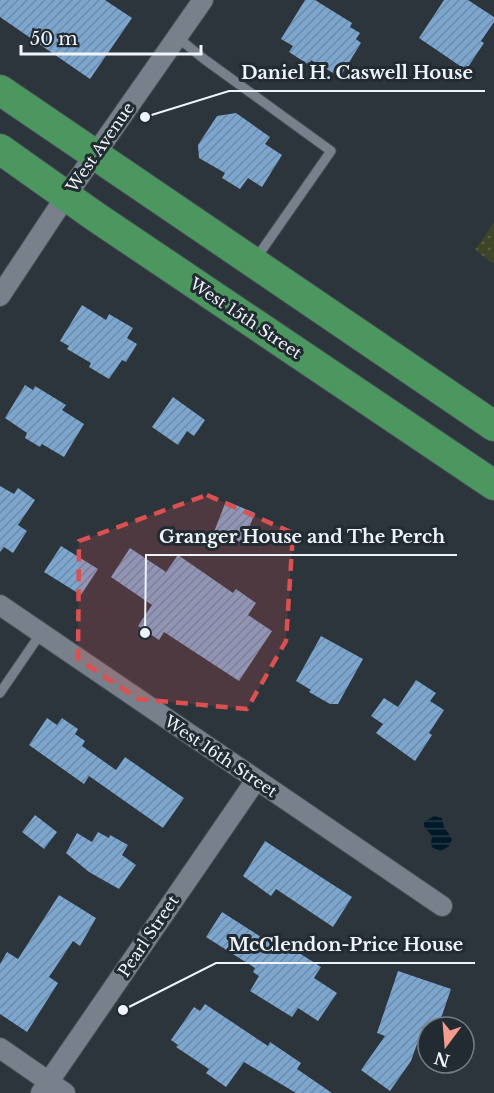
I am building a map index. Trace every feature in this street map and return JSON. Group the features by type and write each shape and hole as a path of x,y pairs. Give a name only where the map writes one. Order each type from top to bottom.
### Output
{"main road":[{"path":"0,90 494,426"},
{"name":"West 15th Street","path":"0,149 494,485"}],"street":[{"name":"West Avenue","path":"0,296 66,196 177,37 199,1"},
{"name":"West 16th Street","path":"0,605 442,906"},
{"name":"Pearl Street","path":"51,1089 256,780"},
{"path":"0,1048 51,1089"}],"lane":[{"path":"177,37 331,151 254,262"},
{"path":"0,693 41,633"}],"highlighted area":[{"path":"207,495 293,533 286,641 247,709 138,699 78,659 79,541"}],"green space":[{"path":"494,222 494,264 475,250"}],"water":[{"path":"434,816 442,818 444,827 452,839 449,846 441,851 433,848 432,836 424,826 424,822"}],"building":[{"path":"0,0 105,0 132,18 90,79 0,17"},
{"path":"305,0 315,0 352,23 350,27 360,33 356,39 361,43 340,77 311,60 309,65 289,52 293,46 281,39"},
{"path":"444,0 468,0 494,17 494,22 481,41 484,43 466,70 419,38"},
{"path":"236,113 270,137 265,144 282,155 262,187 248,178 240,189 222,178 225,173 199,158 198,145 217,116"},
{"path":"82,305 106,320 109,314 133,328 127,338 137,344 126,362 122,360 109,379 89,367 91,363 67,349 69,346 60,341"},
{"path":"25,385 33,390 35,386 66,405 62,410 84,424 64,457 42,444 40,447 25,438 27,433 5,418"},
{"path":"173,397 205,420 194,436 187,431 178,445 152,427"},
{"path":"0,486 14,494 18,488 35,500 18,525 27,531 13,553 4,547 0,552"},
{"path":"226,501 255,513 243,543 214,532"},
{"path":"61,546 98,569 81,595 44,572"},
{"path":"130,548 166,572 178,555 233,593 236,589 256,603 248,615 272,631 239,681 164,632 159,640 138,626 152,605 111,577"},
{"path":"321,636 363,659 338,704 330,704 309,692 311,690 296,681"},
{"path":"416,680 436,693 430,701 444,710 429,733 432,735 415,761 376,733 383,724 371,716 384,698 398,707"},
{"path":"47,718 57,725 62,718 78,729 75,734 85,741 82,746 116,770 125,757 184,798 163,828 89,776 84,784 29,745"},
{"path":"35,815 57,832 44,849 22,832"},
{"path":"98,832 109,838 110,835 128,845 122,855 136,865 119,889 89,872 66,853 77,833 92,842"},
{"path":"265,841 352,897 333,927 276,889 271,896 243,876"},
{"path":"59,895 96,918 80,946 73,941 49,977 58,983 27,1032 0,1014 0,964 7,952 18,959"},
{"path":"222,912 278,948 282,942 321,967 314,978 337,993 318,1021 298,1008 292,1017 250,991 259,976 253,972 255,968 206,937"},
{"path":"398,971 451,989 442,1015 416,1015 416,1047 411,1061 390,1091 361,1070 385,1036 377,1033"},
{"path":"205,1004 268,1046 270,1042 301,1063 297,1069 332,1093 296,1093 244,1062 226,1087 206,1073 209,1069 176,1047 178,1045 171,1040 194,1007 200,1011"}],"place":[{"name":"Daniel H. Caswell House","path":"145,117"},
{"name":"Granger House and The Perch","path":"145,633"},
{"name":"McClendon-Price House","path":"123,1010"}]}
